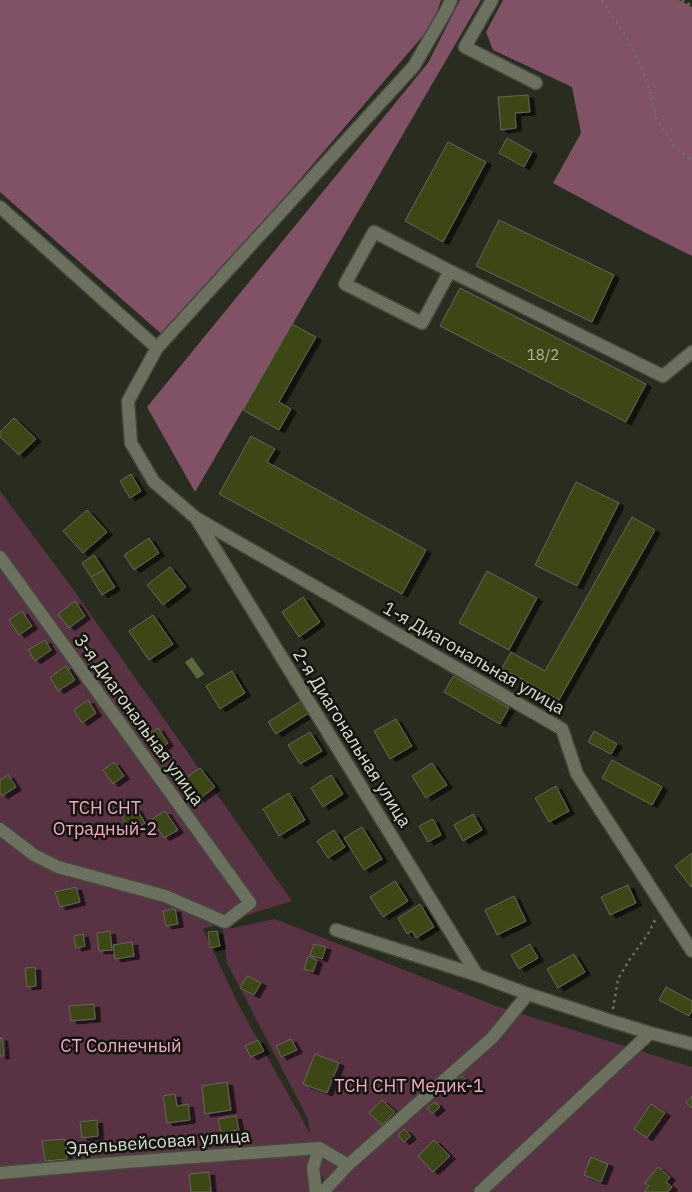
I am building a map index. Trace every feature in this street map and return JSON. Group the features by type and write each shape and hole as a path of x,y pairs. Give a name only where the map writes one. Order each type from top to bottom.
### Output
{"street":[{"path":"196,518 154,482 131,443 128,402 157,348 414,66 451,0"},
{"path":"492,0 466,47 536,82"},
{"path":"0,207 157,348"},
{"path":"450,271 422,323 344,284 374,232 663,376 692,352"},
{"name":"1-я Диагональная улица","path":"196,518 562,729 577,774 692,951"},
{"name":"2-я Диагональная улица","path":"196,518 477,976"},
{"name":"3-я Диагональная улица","path":"0,558 250,903 225,922 165,896 58,867 34,855 0,829"},
{"path":"336,930 610,1021 692,1044"},
{"path":"323,1192 348,1165 492,1038 528,994"},
{"path":"480,1192 650,1033"},
{"path":"316,1192 313,1168 319,1148 348,1165"},
{"name":"Эдельвейсовая улица","path":"0,1173 319,1148"}],"path":[{"path":"602,0 632,46 646,82 656,118 674,146 692,161"},
{"path":"682,0 692,6"},
{"path":"610,1021 618,979 648,934 662,906"}],"green space":[{"path":"0,491 70,585 292,901 203,929 239,1006 311,1135 307,1117 227,963 223,930 275,919 496,1006 692,1067 692,1192 327,1192 318,1159 321,1192 0,1192"}],"shaded area":[{"path":"0,0 441,0 433,24 165,337 0,192"},
{"path":"460,0 481,0 195,492 147,407 428,63"},
{"path":"503,0 679,0 692,7 692,256 553,183 581,133 572,87 493,50 486,32"},
{"path":"192,657 204,674 197,679 185,662"}],"building":[{"path":"528,95 530,112 515,113 516,128 501,130 498,97"},
{"path":"507,138 532,152 524,167 499,153"},
{"path":"448,142 486,162 443,242 405,221"},
{"path":"499,220 614,275 592,322 476,266"},
{"path":"460,288 646,384 626,422 440,326"},
{"path":"292,324 316,337 279,402 291,409 279,430 243,410"},
{"path":"14,418 36,439 19,455 0,437 0,432"},
{"path":"251,436 275,449 267,462 426,550 402,594 219,494"},
{"path":"131,474 141,491 130,498 120,481"},
{"path":"576,482 619,503 577,586 535,565"},
{"path":"87,510 107,532 83,553 63,531"},
{"path":"632,517 655,530 559,700 502,668 511,652 545,671"},
{"path":"149,538 159,553 134,570 124,555"},
{"path":"94,555 104,570 91,577 82,563"},
{"path":"170,567 186,587 163,605 147,585"},
{"path":"104,570 115,587 102,595 91,577"},
{"path":"487,571 537,598 509,650 459,623"},
{"path":"303,597 320,622 299,637 282,612"},
{"path":"75,601 85,616 69,628 58,614"},
{"path":"22,611 32,626 19,635 9,620"},
{"path":"153,615 173,644 149,660 129,631"},
{"path":"45,640 51,650 35,661 28,650"},
{"path":"66,666 75,680 58,691 50,677"},
{"path":"232,671 245,693 220,709 206,686"},
{"path":"453,676 509,708 500,724 444,692"},
{"path":"88,700 96,713 82,723 74,710"},
{"path":"301,701 309,713 276,734 268,722"},
{"path":"396,719 412,746 390,759 374,731"},
{"path":"158,728 168,743 158,751 147,736"},
{"path":"594,731 617,744 611,754 588,742"},
{"path":"310,732 322,751 300,764 288,745"},
{"path":"612,760 662,787 652,805 602,778"},
{"path":"114,762 124,776 113,784 103,770"},
{"path":"432,763 447,785 426,798 412,776"},
{"path":"200,768 215,787 199,799 184,779"},
{"path":"8,775 16,787 2,796 0,780"},
{"path":"331,775 343,794 323,807 311,788"},
{"path":"556,786 569,811 549,822 535,798"},
{"path":"289,793 305,820 279,836 263,809"},
{"path":"136,808 145,823 132,832 122,817"},
{"path":"165,811 178,830 164,838 152,819"},
{"path":"473,814 482,830 463,841 454,825"},
{"path":"433,819 441,835 428,842 419,826"},
{"path":"362,827 382,859 364,870 344,838"},
{"path":"334,830 345,847 328,858 317,841"},
{"path":"692,853 692,886 691,887 675,866"},
{"path":"395,881 408,901 383,917 370,897"},
{"path":"628,885 636,903 610,915 601,897"},
{"path":"76,887 80,902 60,907 55,892"},
{"path":"514,896 526,921 497,935 485,910"},
{"path":"420,904 434,927 416,938 412,931 407,934 398,918"},
{"path":"175,909 178,924 166,926 163,911"},
{"path":"110,931 112,950 99,951 97,933"},
{"path":"217,931 220,946 210,948 208,932"},
{"path":"83,934 85,946 76,948 74,936"},
{"path":"132,942 134,956 115,959 113,945"},
{"path":"314,944 326,947 322,959 310,955"},
{"path":"530,944 538,958 519,969 511,955"},
{"path":"574,954 585,972 558,988 547,969"},
{"path":"308,956 317,960 313,972 304,969"},
{"path":"35,967 36,986 27,987 25,968"},
{"path":"247,976 261,983 254,995 240,988"},
{"path":"666,987 692,1001 692,1011 689,1016 659,1000"},
{"path":"94,1004 95,1019 71,1021 69,1006"},
{"path":"0,1038 2,1038 4,1056 0,1056"},
{"path":"291,1039 297,1050 281,1057 276,1046"},
{"path":"258,1040 264,1051 251,1057 245,1046"},
{"path":"315,1054 339,1063 327,1093 303,1084"},
{"path":"462,1076 469,1083 459,1092 453,1084"},
{"path":"227,1082 231,1110 205,1114 202,1086"},
{"path":"175,1094 177,1106 188,1104 190,1120 167,1123 163,1096"},
{"path":"692,1096 692,1108 686,1103"},
{"path":"382,1100 395,1112 382,1125 369,1113"},
{"path":"435,1102 440,1107 432,1114 427,1108"},
{"path":"651,1104 665,1113 647,1138 634,1129"},
{"path":"236,1116 239,1130 221,1133 218,1119"},
{"path":"97,1120 98,1136 82,1138 80,1122"},
{"path":"404,1129 411,1136 404,1142 398,1135"},
{"path":"65,1139 67,1159 45,1161 42,1141"},
{"path":"434,1140 450,1156 433,1172 418,1156"},
{"path":"591,1157 608,1164 601,1182 584,1175"},
{"path":"658,1167 670,1177 666,1182 672,1187 668,1192 644,1192 649,1186 645,1183"},
{"path":"209,1172 211,1192 191,1192 189,1174"}],"park label":[{"name":"ТСН СНТ Отрадный-2","path":"105,818"},
{"name":"СТ Солнечный","path":"121,1046"},
{"name":"ТСН СНТ Медик-1","path":"409,1086"}]}
